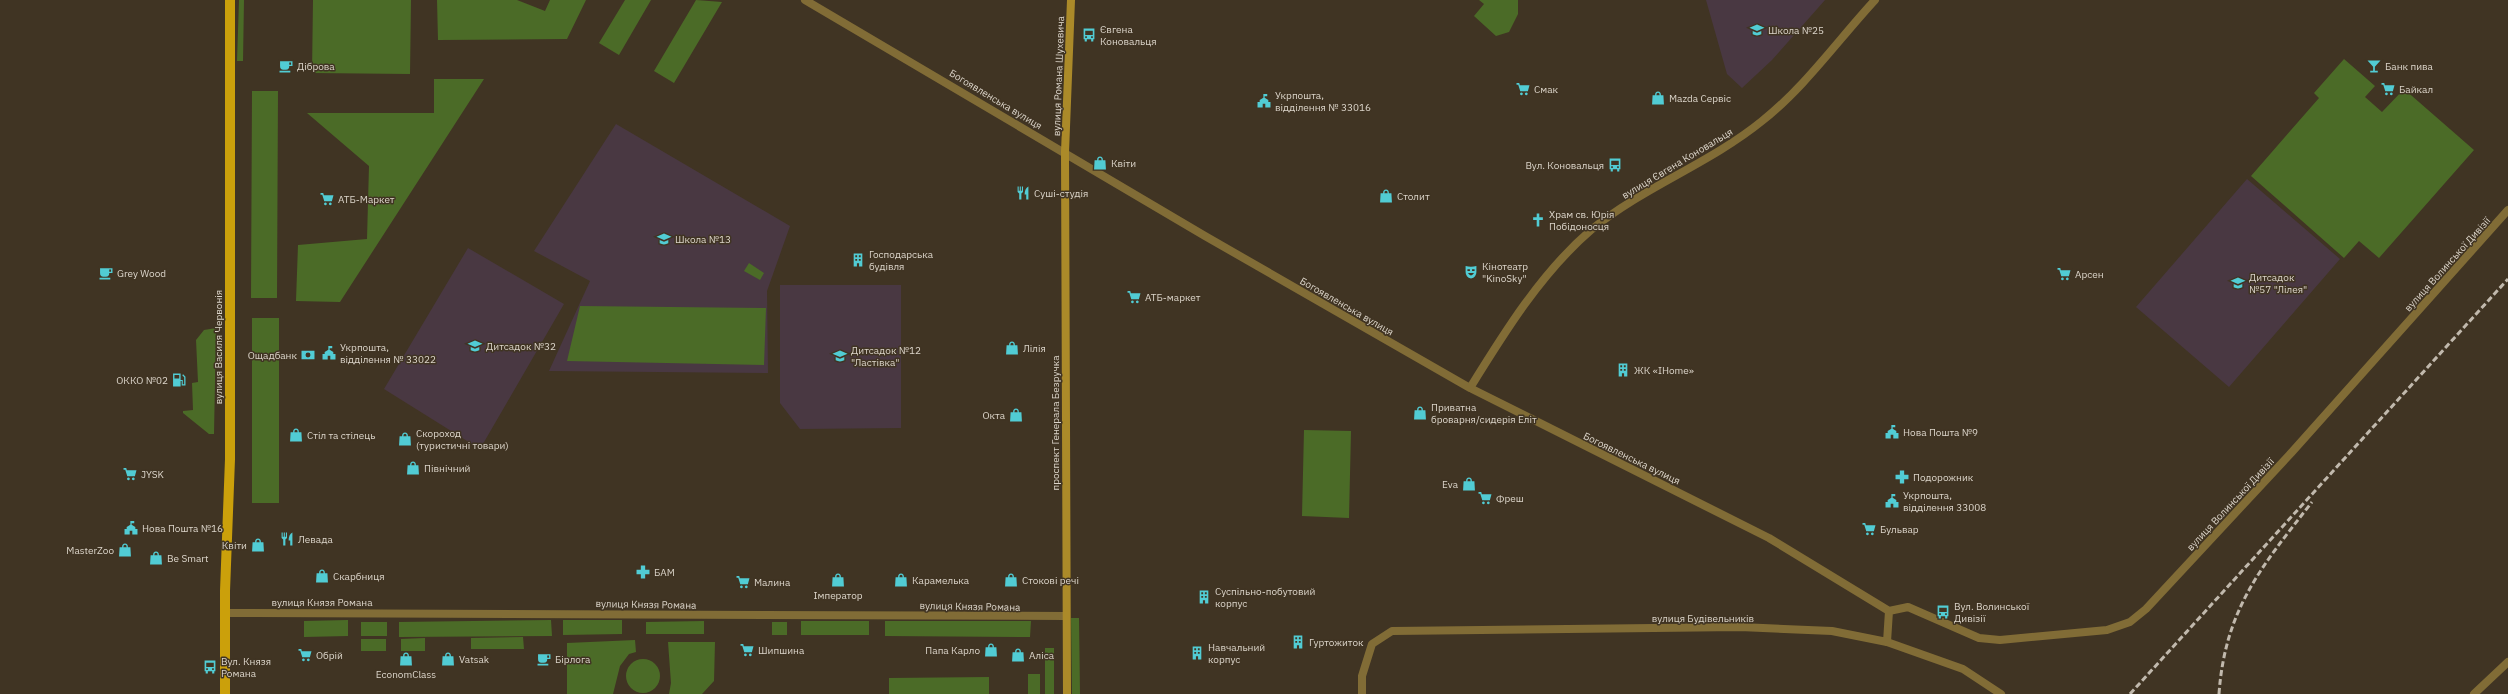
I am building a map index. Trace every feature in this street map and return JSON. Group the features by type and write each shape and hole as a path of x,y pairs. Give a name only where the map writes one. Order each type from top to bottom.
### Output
{"main road":[{"name":"вулиця Василя Червонія","path":"225,694 225,612 230,459 230,0"},
{"name":"вулиця Романа Шухевича","path":"1065,152 1071,0"},
{"name":"проспект Генерала Безручка","path":"1065,152 1067,694"}],"street":[{"name":"Богоявленська вулиця","path":"805,0 1470,388 1769,538 1889,612"},
{"name":"вулиця Євгена Коновальця","path":"1470,388 1501,339 1567,252 1592,230 1621,209 1740,137 1761,122 1798,87 1876,0"},
{"name":"вулиця Волинської Дивізії","path":"1889,612 1908,607 1979,638 2000,640 2107,630 2130,622 2146,609 2253,494 2508,210"},
{"name":"вулиця Князя Романа","path":"225,612 1066,616"},
{"path":"1887,642 1889,612"},
{"name":"вулиця Будівельників","path":"1362,694 1362,676 1372,644 1392,631 1740,627 1832,630 1887,642 1963,669 2001,694"},
{"path":"2474,694 2508,662"}],"shaded area":[{"name":"Школа №25","path":"1706,0 1825,0 1772,60 1742,88 1727,74"},
{"name":"Школа №13","path":"616,124 790,226 767,291 768,373 549,371 590,281 534,251"},
{"name":"Дитсадок №57 \"Лілея\"","path":"2247,179 2340,259 2229,387 2136,307"},
{"name":"Дитсадок №32","path":"468,248 564,304 480,449 384,389"},
{"name":"Дитсадок №12 \"Ластівка\"","path":"780,285 901,285 901,428 800,429 780,403"}],"green space":[{"path":"239,0 244,0 243,61 237,61"},
{"path":"313,0 411,0 410,74 312,73"},
{"path":"437,0 517,0 545,11 550,0 586,0 567,39 438,40"},
{"path":"625,0 651,0 619,55 599,43"},
{"path":"696,0 722,2 674,83 654,71"},
{"path":"1479,0 1518,0 1518,14 1509,32 1496,36 1474,16 1484,4"},
{"path":"2344,59 2375,86 2365,97 2382,112 2404,89 2474,150 2379,258 2359,241 2344,258 2251,176 2319,98 2314,93"},
{"path":"434,79 484,79 340,302 296,301 298,245 367,239 369,166 307,113 434,113"},
{"path":"252,91 278,91 277,298 251,298"},
{"path":"749,263 764,273 760,280 744,271"},
{"path":"580,306 766,308 764,365 567,361"},
{"path":"252,318 279,318 279,503 252,503"},
{"path":"216,328 214,434 209,434 183,413 183,411 193,410 192,383 198,382 196,340 204,330"},
{"path":"1304,430 1351,431 1349,518 1302,516"},
{"path":"1071,618 1079,618 1080,694 1072,694"},
{"path":"348,620 348,636 304,637 304,621"},
{"path":"551,620 552,636 399,637 399,622"},
{"path":"563,620 622,620 622,634 563,635"},
{"path":"704,621 704,634 646,634 646,622"},
{"path":"801,621 869,621 869,635 801,635"},
{"path":"885,621 1031,621 1030,637 885,636"},
{"path":"361,622 387,622 387,636 361,636"},
{"path":"772,622 787,622 787,635 772,635"},
{"path":"523,637 524,649 471,649 471,638"},
{"path":"425,638 425,651 401,651 401,639"},
{"path":"361,639 386,639 386,651 361,651"},
{"path":"635,640 636,652 629,654 620,666 613,694 567,694 567,643"},
{"path":"668,642 715,642 714,681 702,694 669,694 671,683"},
{"path":"1045,648 1054,648 1054,694 1045,694"},
{"path":"643,659 655,664 660,676 655,688 643,693 631,688 626,676 631,664"},
{"path":"1028,674 1040,674 1040,694 1028,694"},
{"path":"989,677 989,694 889,694 889,678"}],"railway":[{"path":"2130,694 2508,279"},
{"path":"2219,694 2223,664 2229,637 2249,590 2277,547 2312,502"}],"place":[{"name":"Школа №25","path":"1757,30"},
{"name":"Євгена Коновальця","path":"1089,35"},
{"name":"Діброва","path":"286,66"},
{"name":"Банк пива","path":"2374,66"},
{"name":"Смак","path":"1523,89"},
{"name":"Байкал","path":"2388,89"},
{"name":"Mazda Сервіс","path":"1658,98"},
{"name":"Укрпошта, відділення № 33016","path":"1264,101"},
{"name":"Квіти","path":"1100,163"},
{"name":"Вул. Коновальця","path":"1615,165"},
{"name":"Суші-студія","path":"1023,193"},
{"name":"Столит","path":"1386,196"},
{"name":"АТБ-Маркет","path":"327,199"},
{"name":"Храм св. Юрія Побідоносця","path":"1538,220"},
{"name":"Школа №13","path":"664,239"},
{"name":"Господарська будівля","path":"858,260"},
{"name":"Кінотеатр \"KinoSky\"","path":"1471,272"},
{"name":"Grey Wood","path":"106,273"},
{"name":"Арсен","path":"2064,274"},
{"name":"Дитсадок №57 \"Лілея\"","path":"2238,283"},
{"name":"АТБ-маркет","path":"1134,297"},
{"name":"Дитсадок №32","path":"475,346"},
{"name":"Лілія","path":"1012,348"},
{"name":"Укрпошта, відділення № 33022","path":"329,353"},
{"name":"Ощадбанк","path":"308,355"},
{"name":"Дитсадок №12 \"Ластівка\"","path":"840,356"},
{"name":"ЖК «IHome»","path":"1623,370"},
{"name":"ОККО №02","path":"179,380"},
{"name":"Приватна броварня/сидерія Еліт","path":"1420,413"},
{"name":"Окта","path":"1016,415"},
{"name":"Нова Пошта №9","path":"1892,432"},
{"name":"Стіл та стілець","path":"296,435"},
{"name":"Скороход (туристичні товари)","path":"405,439"},
{"name":"Північний","path":"413,468"},
{"name":"JYSK","path":"130,474"},
{"name":"Подорожник","path":"1902,477"},
{"name":"Eva","path":"1469,484"},
{"name":"Фреш","path":"1485,498"},
{"name":"Укрпошта, відділення 33008","path":"1892,501"},
{"name":"Нова Пошта №16","path":"131,528"},
{"name":"Бульвар","path":"1869,529"},
{"name":"Левада","path":"287,539"},
{"name":"Квiти","path":"258,545"},
{"name":"MasterZoo","path":"125,550"},
{"name":"Be Smart","path":"156,558"},
{"name":"БАМ","path":"643,572"},
{"name":"Скарбниця","path":"322,576"},
{"name":"Імператор","path":"838,580"},
{"name":"Карамелька","path":"901,580"},
{"name":"Стокові речі","path":"1011,580"},
{"name":"Малина","path":"743,582"},
{"name":"Суспільно-побутовий корпус","path":"1204,597"},
{"name":"Вул. Волинської Дивізії","path":"1943,612"},
{"name":"Гуртожиток","path":"1298,642"},
{"name":"Шипшина","path":"747,650"},
{"name":"Папа Карло","path":"991,650"},
{"name":"Навчальний корпус","path":"1197,653"},
{"name":"Обрій","path":"305,655"},
{"name":"Аліса","path":"1018,655"},
{"name":"EconomClass","path":"406,659"},
{"name":"Vatsak","path":"448,659"},
{"name":"Бірлога","path":"544,659"},
{"name":"Вул. Князя Романа","path":"210,667"}]}
